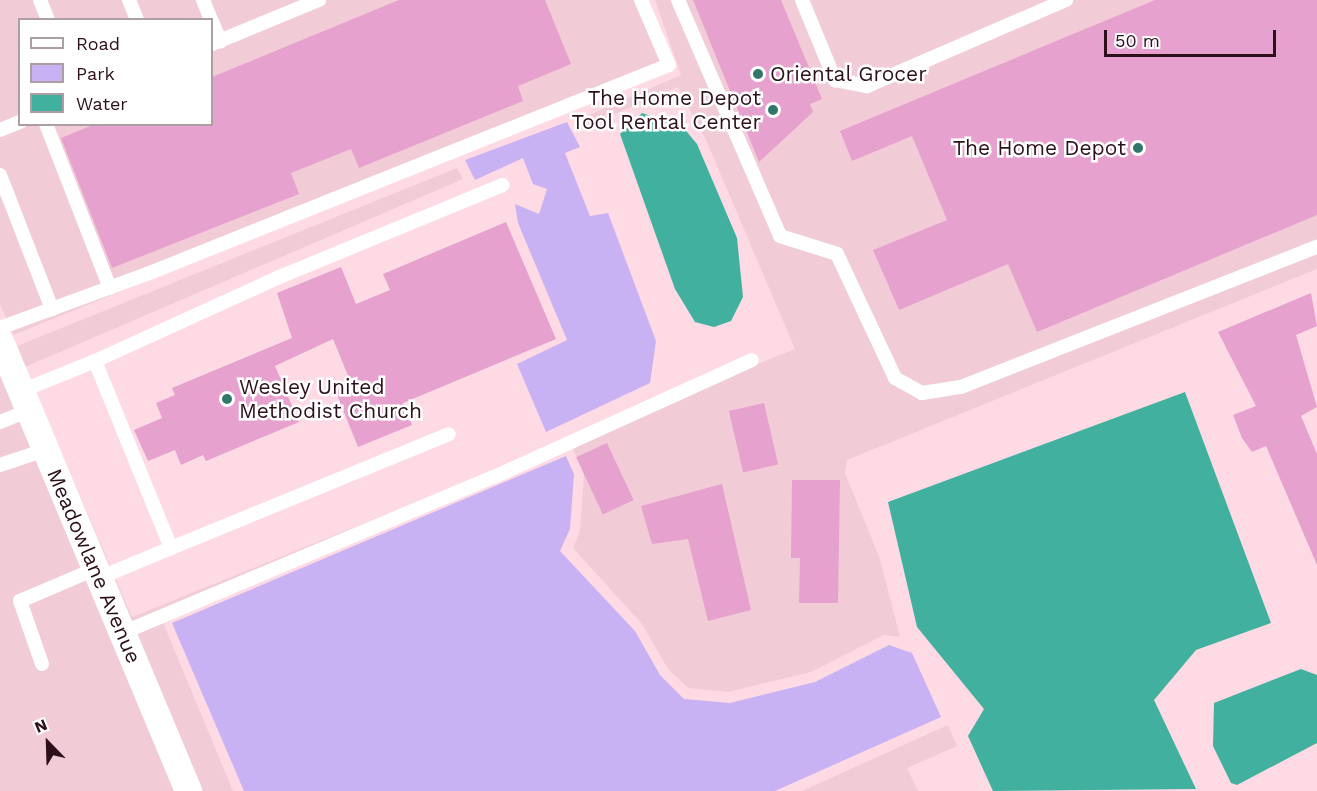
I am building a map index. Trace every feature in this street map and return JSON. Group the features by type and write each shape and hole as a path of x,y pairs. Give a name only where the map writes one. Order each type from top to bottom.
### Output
{"street":[{"name":"Meadowlane Avenue","path":"0,340 185,790"}],"lane":[{"path":"40,0 47,18"},
{"path":"129,0 136,18"},
{"path":"203,0 210,18"},
{"path":"216,43 320,0"},
{"path":"0,327 110,288 669,65 641,0"},
{"path":"678,0 780,236 837,254 895,378 922,393 961,387 1317,247"},
{"path":"802,0 835,80 867,86 1066,0"},
{"path":"0,130 18,123"},
{"path":"47,126 110,288"},
{"path":"0,175 52,309"},
{"path":"0,422 25,401 95,361 277,278 503,185"},
{"path":"122,633 570,444 752,360"},
{"path":"95,361 171,548"},
{"path":"42,664 20,601 171,548 449,434"},
{"path":"0,465 45,450"}],"shaded area":[{"path":"0,0 644,0 672,68 13,335 0,304"},
{"path":"655,0 1317,0 1317,269 847,460 845,473 880,559 900,637 884,635 811,672 728,692 688,688 668,669 642,624 573,548 580,531 584,473 572,447 162,620 233,791 0,791 0,331 11,346 17,346 457,168 463,179 25,367 132,617 795,349 706,140 678,87 582,128 577,120 681,75"},
{"path":"948,725 957,746 907,768 918,791 802,791"}],"green space":[{"path":"567,122 580,147 565,153 590,216 608,213 656,341 650,383 546,432 517,364 567,340 518,223 515,204 539,214 547,189 533,184 523,158 475,180 465,160"},
{"path":"566,456 574,474 570,529 560,551 635,631 660,675 684,699 730,703 815,682 889,645 912,653 941,717 775,791 244,791 172,623"}],"water":[{"path":"642,113 682,126 697,144 737,238 743,297 731,321 714,327 695,322 675,289 620,134"},
{"path":"1185,392 1271,623 1196,650 1154,700 1196,789 993,791 968,736 984,709 917,627 888,502"},
{"path":"1301,669 1317,675 1317,743 1237,785 1231,783 1213,746 1214,703"}],"building":[{"path":"399,0 545,0 571,64 518,86 523,101 359,168 351,149 291,173 299,194 112,268 61,138 90,126 213,126 213,77"},
{"path":"693,0 781,0 822,99 810,104 813,112 759,162"},
{"name":"The Home Depot","path":"1155,0 1317,0 1317,215 1037,332 1008,264 899,310 873,250 947,220 912,136 852,161 840,131"},
{"path":"506,222 556,339 403,403 412,425 358,447 335,390 351,383 333,339 275,366 299,422 206,461 203,455 181,465 175,450 148,461 134,430 162,418 156,403 175,395 172,388 292,338 277,293 341,267 356,304 390,290 383,274"},
{"path":"1311,293 1317,326 1296,335 1317,407 1301,416 1317,454 1317,565 1266,446 1252,452 1242,438 1233,415 1256,406 1218,332"},
{"path":"764,403 778,464 743,472 729,411"},
{"path":"607,443 634,500 603,514 576,457"},
{"path":"792,480 840,480 838,603 799,603 800,558 791,558"},
{"path":"722,484 751,610 708,621 688,539 652,544 641,506"}],"place":[{"name":"Oriental Grocer","path":"758,74"},
{"name":"The Home Depot Tool Rental Center","path":"773,110"},
{"name":"The Home Depot","path":"1138,148"},
{"name":"Wesley United Methodist Church","path":"227,399"}]}
